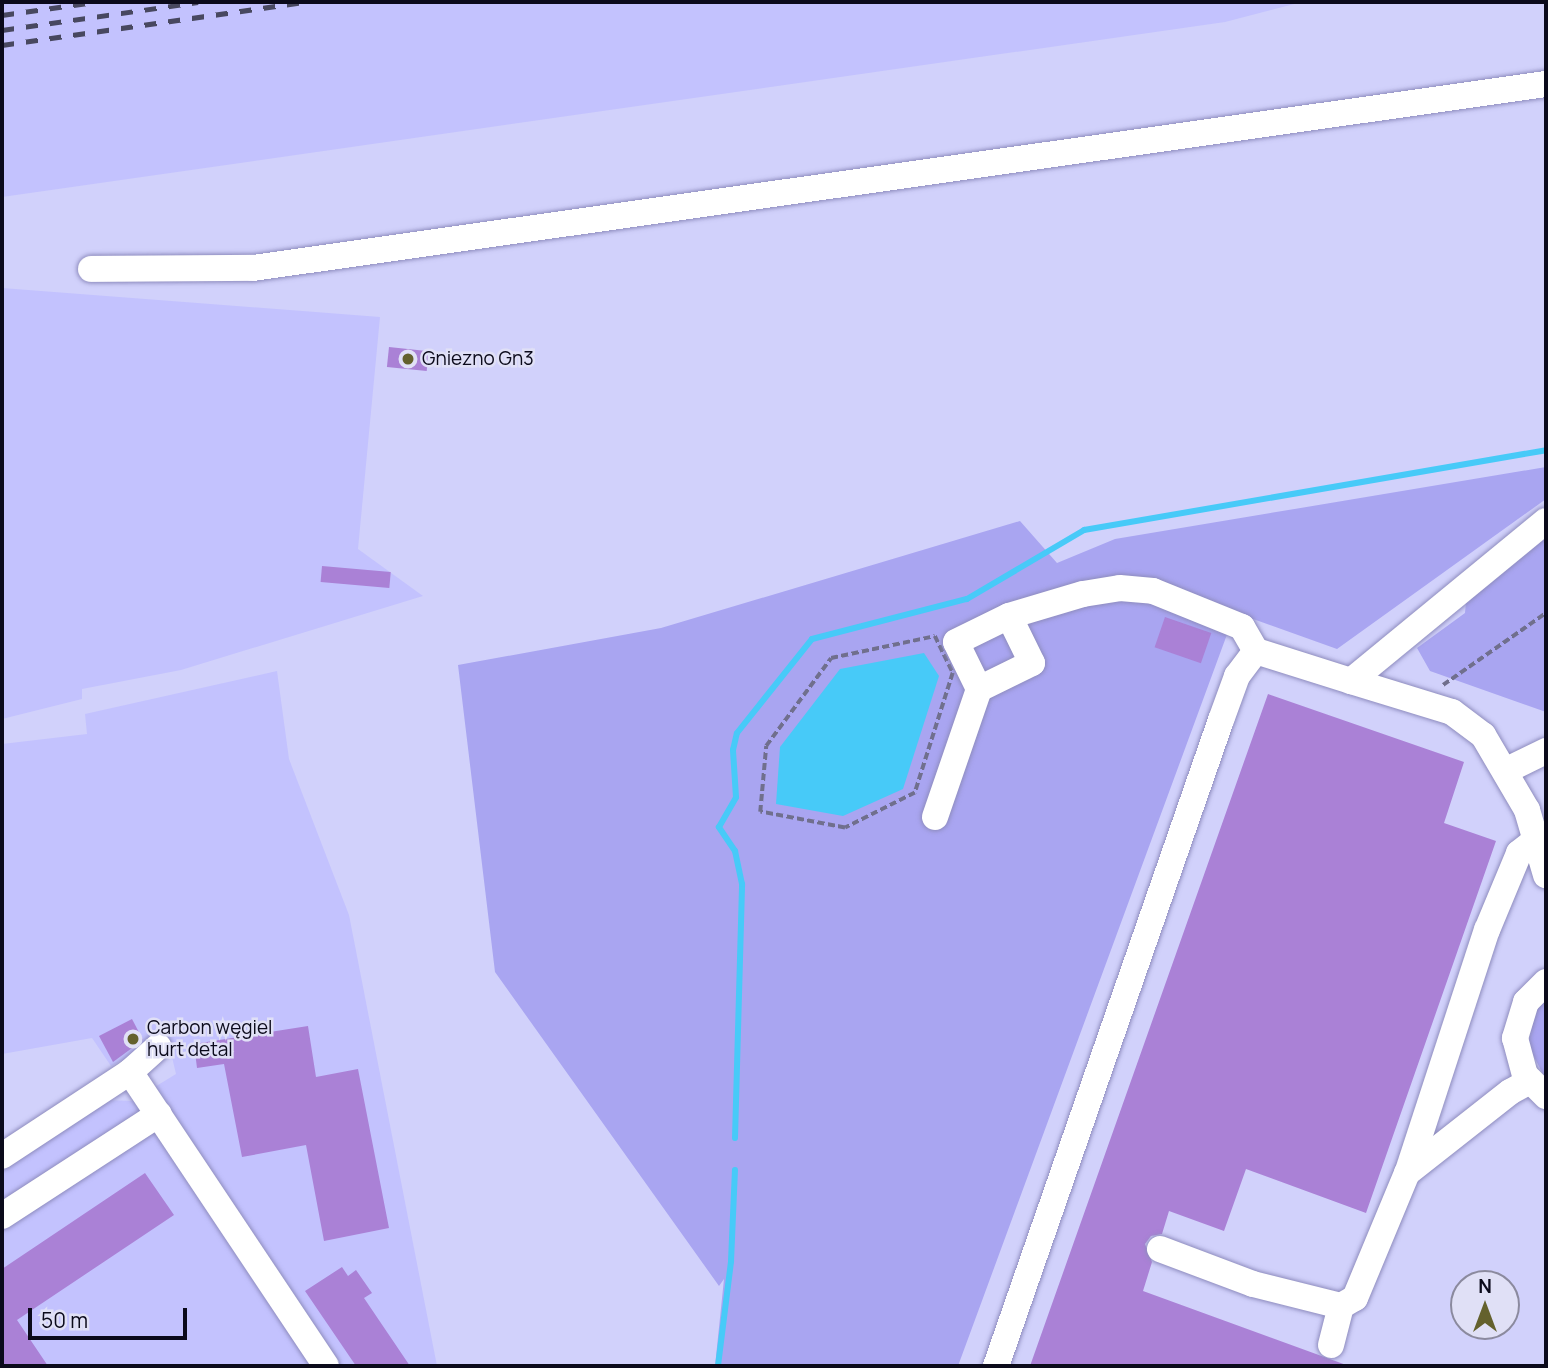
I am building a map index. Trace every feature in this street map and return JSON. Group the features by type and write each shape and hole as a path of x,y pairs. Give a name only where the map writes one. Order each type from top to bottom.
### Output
{"lane":[{"path":"91,269 253,268 1546,84"},
{"path":"1351,681 1546,521"},
{"path":"979,689 956,642 1009,616 1083,594 1120,588 1153,591 1242,627 1256,651 1413,699 1467,720 1507,770 1538,838 1546,876"},
{"path":"935,817 979,689 1032,663 1009,616"},
{"path":"996,1366 1237,676 1256,651"},
{"path":"1507,770 1546,751"},
{"path":"1331,1345 1340,1307 1355,1298 1407,1173 1487,930 1518,853 1538,838"},
{"path":"1407,1173 1510,1092 1538,1088 1517,1057 1518,1019 1526,1002 1546,982"},
{"path":"2,1156 130,1072 158,1047"},
{"path":"130,1072 326,1366"},
{"path":"2,1216 159,1114"},
{"path":"1160,1248 1254,1284 1340,1307"}],"path":[{"path":"1413,699 1458,677 1546,613"},
{"path":"935,636 953,673 915,793 845,828 760,812 766,746 831,658 935,636"}],"shaded area":[{"path":"2,2 1302,2 1225,22 2,197"},
{"path":"2,288 380,317 358,549 423,596 181,670 82,689 82,699 2,719"},
{"path":"1546,467 1546,499 1337,649 1149,582 1101,598 1152,601 1229,629 958,1366 715,1366 724,1279 719,1286 495,972 458,665 661,628 1020,521 1057,563 1115,539"},
{"path":"1546,535 1546,712 1430,671 1417,648 1465,613 1467,591"},
{"path":"924,653 939,676 903,789 843,816 776,804 780,747 840,669"},
{"path":"277,671 289,759 349,915 437,1366 2,1366 2,1172 104,1100 132,1101 176,1074 172,1057 149,1046 111,1066 92,1038 2,1054 2,744 87,734 85,714"},
{"path":"1546,997 1546,1080 1528,1045 1535,1012"}],"building":[{"name":"Gniezno Gn3","path":"389,347 429,351 427,371 387,367"},
{"path":"322,566 391,572 389,588 321,582"},
{"path":"1165,617 1211,633 1201,663 1155,647"},
{"path":"1268,694 1464,762 1444,823 1496,841 1366,1213 1246,1169 1224,1231 1169,1211 1162,1234 1151,1236 1145,1244 1152,1262 1143,1291 1349,1366 1030,1366"},
{"path":"132,1019 143,1040 113,1062 99,1036"},
{"path":"308,1026 316,1077 358,1069 389,1228 324,1241 306,1145 242,1157 224,1064 197,1068 194,1044"},
{"path":"145,1173 174,1215 17,1320 48,1366 2,1366 2,1269"},
{"path":"342,1267 348,1276 356,1270 372,1293 364,1298 410,1366 356,1366 305,1291"}],"waterway":[{"path":"735,1138 742,884 735,851 719,827 736,797 733,750 737,733 812,639 967,599 1084,530 1546,450"},
{"path":"718,1366 731,1261 735,1170"}],"railway":[{"path":"2,15 95,2"},
{"path":"2,30 198,2"},
{"path":"2,45 304,2"}],"place":[{"name":"Gniezno Gn3","path":"408,359"},
{"name":"Carbon węgiel hurt detal","path":"133,1039"}]}
